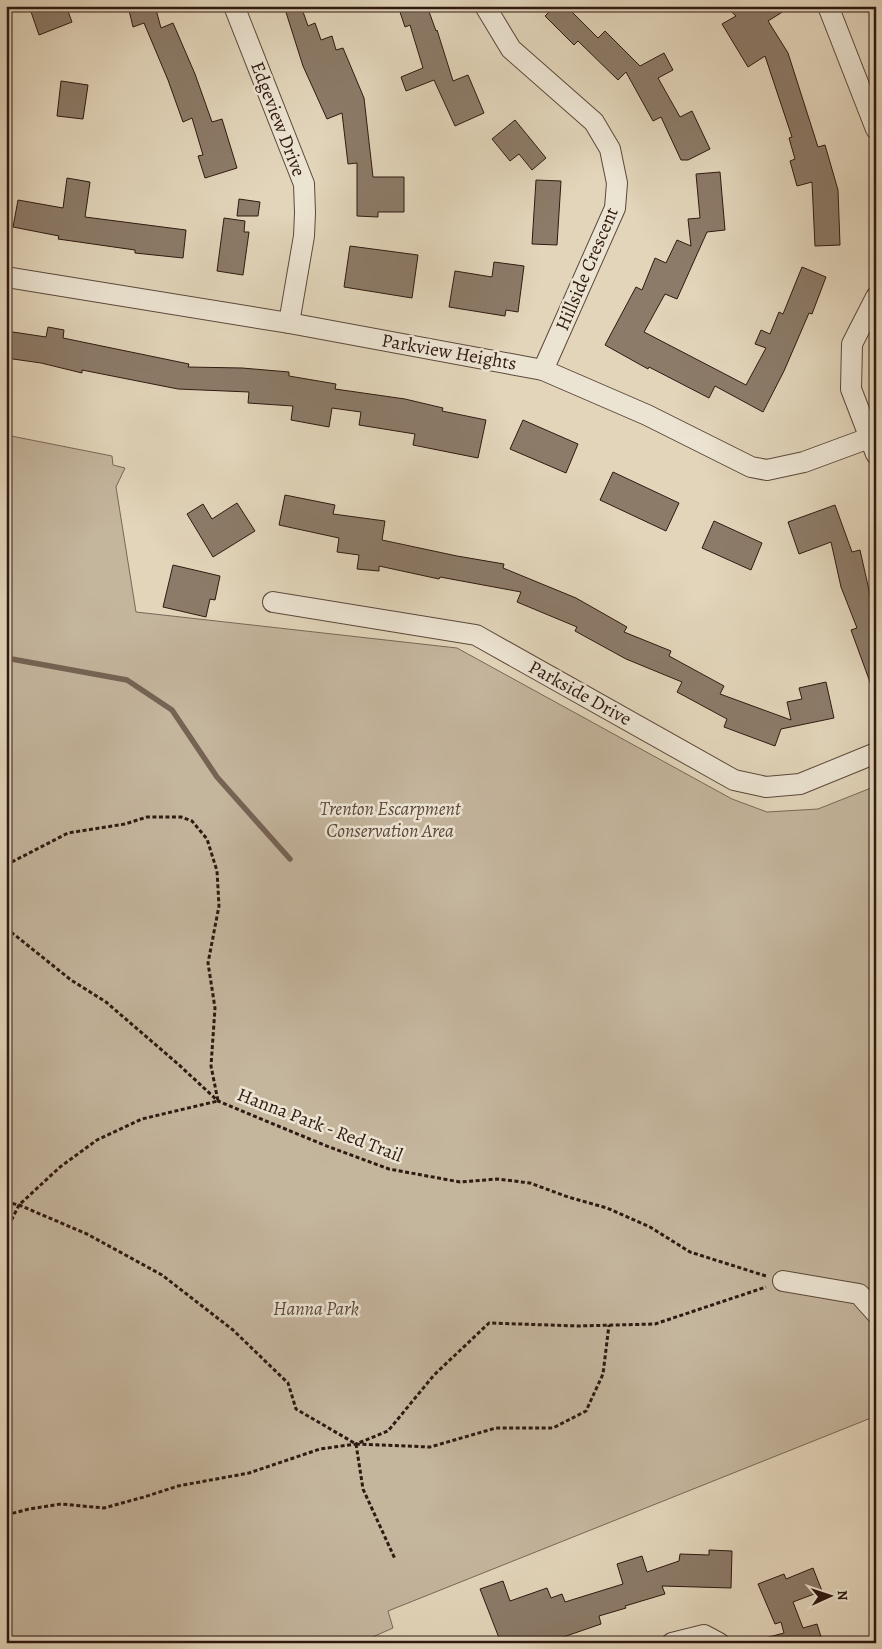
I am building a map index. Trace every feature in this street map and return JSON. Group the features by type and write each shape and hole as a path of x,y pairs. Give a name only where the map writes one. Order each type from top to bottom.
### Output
{"street":[{"name":"Edgeview Drive","path":"234,6 304,184 304,236 289,323"},
{"name":"Hillside Crescent","path":"485,6 511,49 594,122 610,149 617,183 616,208 543,370"},
{"path":"828,6 876,129"},
{"name":"Parkview Heights","path":"6,277 289,323 543,370 647,416 750,467 767,470 873,446"},
{"path":"873,446 851,388 852,344 876,297"},
{"name":"Parkside Drive","path":"272,602 476,635 734,780 766,787 800,784 876,753"},
{"path":"783,1281 859,1294 876,1314"},
{"path":"672,1643 704,1635 719,1643"}],"path":[{"path":"6,865 68,833 125,824 147,817 181,818 192,821 206,839 217,871 219,906 208,963 215,1008 211,1066 218,1101 142,1119 97,1140 60,1167 18,1205 6,1238"},
{"name":"Hanna Park - Red Trail","path":"6,928 71,980 106,1002 218,1101 324,1145 389,1169 460,1182 497,1179 530,1183 568,1197 607,1208 650,1226 690,1252 783,1281"},
{"path":"6,1202 18,1205 87,1234 162,1275 233,1330 288,1383 296,1409 356,1444"},
{"path":"356,1444 388,1431 434,1375 489,1323 578,1326 655,1324 783,1281"},
{"path":"6,1515 61,1504 104,1508 178,1486 249,1473 320,1449 356,1444 430,1447 496,1428 553,1428 586,1411 603,1374 610,1324"},
{"path":"356,1444 363,1489 395,1559"}],"green space":[{"name":"Hanna Park","path":"6,435 112,456 113,465 125,468 116,487 136,612 457,648 732,799 767,812 818,809 876,786 876,1416 388,1611 393,1628 359,1643 6,1643"}],"building":[{"path":"29,6 66,6 72,22 39,35"},
{"path":"128,6 155,6 161,28 173,23 195,74 212,122 222,119 237,168 205,178 198,156 203,155 192,118 183,122 144,23 133,27"},
{"path":"284,6 301,6 308,26 315,23 321,40 332,36 336,50 343,48 364,98 373,177 404,177 404,212 378,212 378,217 357,216 357,163 348,164 342,113 327,119 303,66"},
{"path":"398,6 427,6 437,30 453,81 468,75 484,113 455,126 434,80 406,91 401,77 423,68 410,25 405,27"},
{"path":"555,6 566,6 598,38 605,31 640,66 664,53 673,70 658,78 680,117 692,111 710,149 688,160 681,160 661,117 653,121 626,72 618,80 578,41 574,45 545,16"},
{"path":"725,6 792,6 768,21 788,53 818,147 825,145 838,190 840,245 815,246 812,182 797,186 790,161 795,159 789,138 792,137 765,56 748,67 722,24 736,16"},
{"path":"61,81 88,85 83,119 57,116"},
{"path":"515,120 546,158 532,170 519,154 510,161 492,139"},
{"path":"720,172 725,230 707,232 677,299 665,294 644,332 746,385 766,348 755,344 761,330 770,334 779,312 783,314 802,267 826,277 812,314 809,313 784,371 763,412 715,386 709,398 649,367 648,369 605,345 636,287 642,290 655,258 666,263 677,240 691,246 688,219 700,218 696,174"},
{"path":"67,178 90,182 85,217 186,230 183,258 135,253 135,250 58,239 59,236 13,227 18,200 63,208"},
{"path":"536,180 561,181 557,245 532,244"},
{"path":"239,199 260,202 258,216 237,216"},
{"path":"224,218 245,221 244,232 249,232 243,275 217,271"},
{"path":"350,246 418,255 412,298 344,287"},
{"path":"494,262 524,266 518,312 506,310 505,316 449,307 455,271 492,277"},
{"path":"48,327 64,330 63,338 189,364 188,367 242,368 289,372 289,376 336,384 335,389 405,399 443,408 442,411 486,420 478,458 413,445 415,434 359,425 361,412 332,408 329,427 291,420 293,406 248,403 249,392 178,389 82,370 82,373 41,363 6,358 6,331 46,337"},
{"path":"523,420 578,444 566,473 510,449"},
{"path":"613,472 679,503 666,531 600,500"},
{"path":"285,495 335,505 333,514 385,521 382,540 504,564 503,568 576,598 627,627 624,632 671,651 669,656 724,686 720,694 791,720 787,702 802,699 799,688 826,682 834,718 781,729 775,746 724,727 727,719 677,692 682,682 626,659 575,631 577,627 517,602 521,592 440,577 439,579 379,566 379,571 357,569 359,555 337,552 339,538 279,525"},
{"path":"237,503 255,531 213,557 187,514 203,504 212,519"},
{"path":"835,505 852,552 860,550 873,608 876,607 876,693 874,693 851,630 857,628 841,587 831,542 799,554 788,522"},
{"path":"714,521 762,543 751,570 702,548"},
{"path":"173,565 220,576 215,600 210,599 206,617 163,607"},
{"path":"709,1550 732,1551 731,1588 662,1586 665,1594 599,1616 601,1624 546,1643 501,1643 480,1589 503,1581 510,1601 547,1588 551,1598 562,1594 565,1602 623,1584 617,1564 642,1556 647,1572 679,1561 680,1554 709,1555"},
{"path":"813,1568 822,1591 793,1602 803,1628 817,1624 823,1643 766,1643 765,1638 784,1633 781,1622 775,1624 758,1584 784,1574 786,1579"}],"waterway":[{"path":"6,658 127,680 172,710 217,777 290,859"}],"park label":[{"name":"Trenton Escarpment Conservation Area","path":"390,820"}]}
